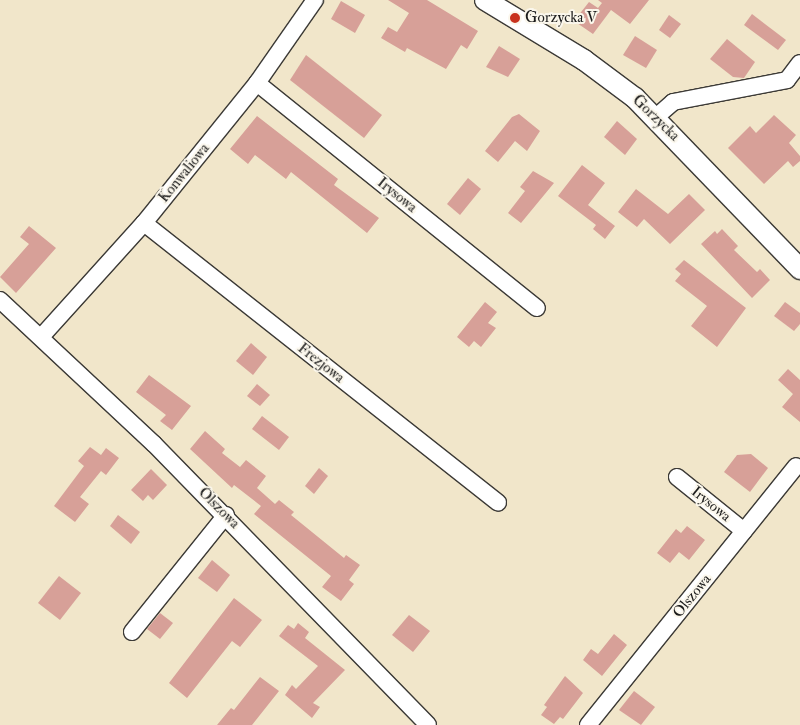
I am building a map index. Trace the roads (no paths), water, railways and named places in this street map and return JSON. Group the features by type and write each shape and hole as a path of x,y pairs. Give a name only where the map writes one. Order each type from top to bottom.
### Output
{"street":[{"name":"Konwaliowa","path":"41,337 144,223 257,82 315,0"},
{"name":"Gorzycka","path":"485,0 602,73 656,117 800,269"},
{"path":"656,117 673,102 788,80 800,63"},
{"name":"Irysowa","path":"257,82 537,308"},
{"name":"Frezjowa","path":"144,223 498,503"},
{"name":"Olszowa","path":"0,300 226,515 428,725"},
{"name":"Olszowa","path":"588,725 796,466"},
{"name":"Irysowa","path":"677,477 744,531"},
{"path":"132,632 226,515"}],"place":[{"name":"Gorzycka V","path":"515,18"}]}
